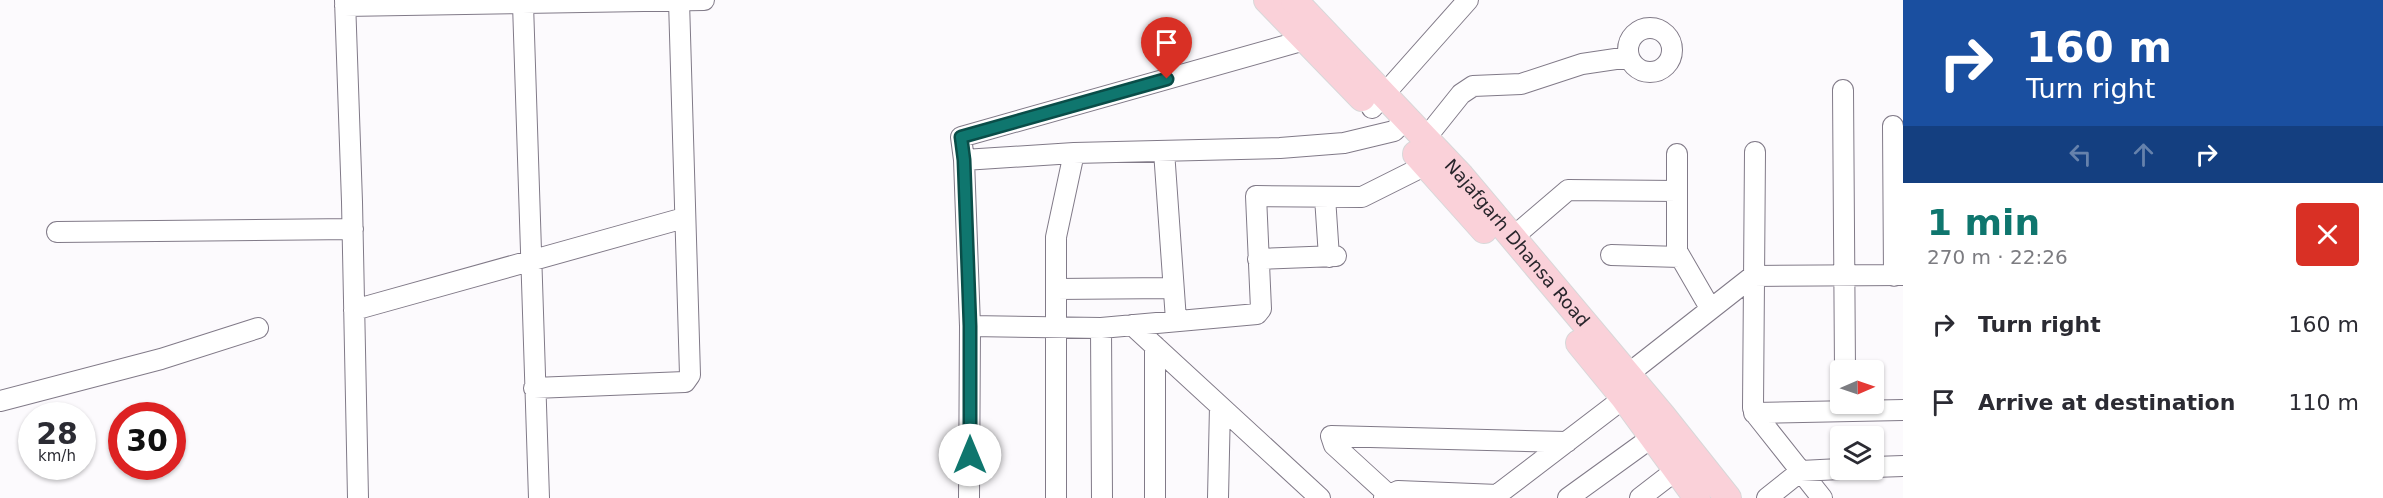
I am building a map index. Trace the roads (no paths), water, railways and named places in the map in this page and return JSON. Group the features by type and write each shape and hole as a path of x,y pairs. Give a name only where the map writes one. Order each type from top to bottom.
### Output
{"main road":[{"path":"1267,0 1305,40 1378,102"},
{"path":"1294,0 1378,102 1400,125 1426,165 1622,386 1651,438 1697,498"},
{"name":"Najafgarh Dhansa Road","path":"1400,125 1425,139 1461,176 1512,238 1622,386 1728,498"}],"street":[{"path":"358,498 353,229 345,3 523,4 704,0"},
{"path":"1378,102 1468,0"},
{"path":"534,388 685,382 688,380 679,1"},
{"path":"523,4 539,498"},
{"path":"969,498 970,326 964,160 961,137 1305,40"},
{"path":"1425,139 1461,94 1473,86 1521,84 1582,64 1629,57"},
{"path":"1843,90 1842,277 1845,360"},
{"path":"964,160 1074,153 1280,148 1344,143 1400,125"},
{"path":"1567,442 1331,436 1334,445 1388,497 1398,491 1495,496 1567,442 1622,386 1710,308 1753,276 1898,276 1893,126"},
{"path":"1164,151 1176,320"},
{"path":"1755,152 1754,412 1822,498"},
{"path":"1056,498 1055,328 1058,228 1074,153"},
{"path":"1677,154 1676,246 1710,308"},
{"path":"970,326 1101,328 1257,314 1261,309 1256,196 1362,197 1426,165"},
{"path":"1512,238 1568,190 1677,191"},
{"path":"1258,259 1333,256 1325,196"},
{"path":"354,310 684,218"},
{"path":"57,232 353,229"},
{"path":"1611,255 1680,257"},
{"path":"1056,289 1172,288"},
{"path":"1132,325 1320,498"},
{"path":"0,401 161,359 258,328"},
{"path":"1101,328 1102,498"},
{"path":"1155,346 1155,498"},
{"path":"1218,498 1220,406"},
{"path":"1754,412 1830,408"},
{"path":"1884,409 1903,410"},
{"path":"1568,498 1651,438"},
{"path":"1884,467 1903,466"},
{"path":"1767,498 1801,471 1830,470"},
{"path":"1640,498 1675,471"}]}
